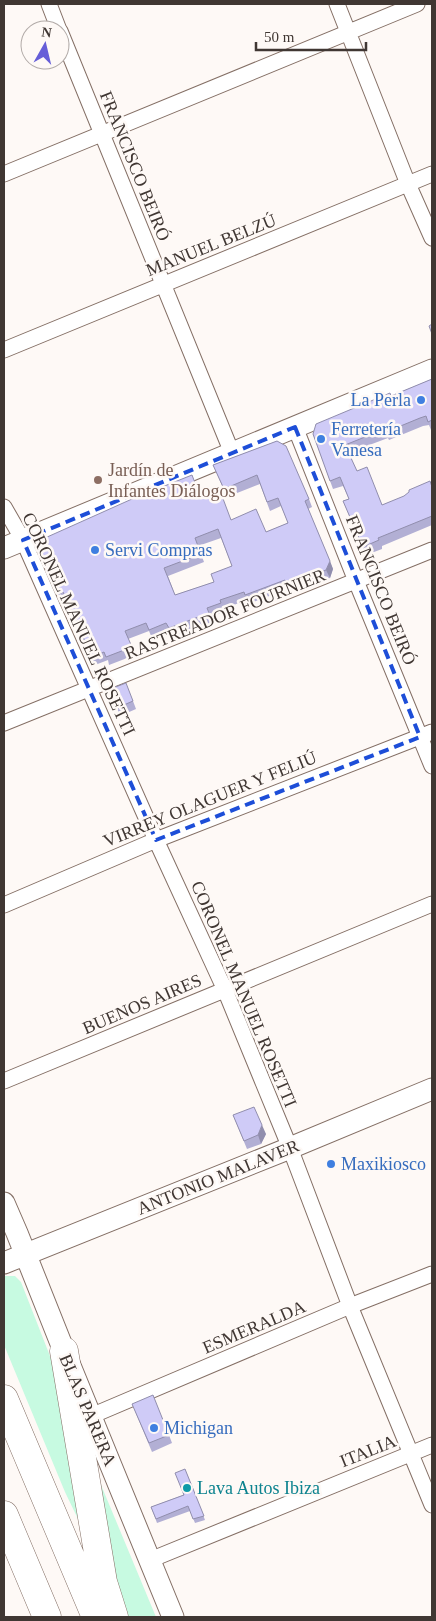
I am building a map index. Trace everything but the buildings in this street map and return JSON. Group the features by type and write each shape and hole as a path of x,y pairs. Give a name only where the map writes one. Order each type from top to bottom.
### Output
{"highway":[{"path":"64,1351 103,1582 114,1617"},
{"path":"4,1399 96,1617"},
{"path":"4,1515 48,1617"}],"street":[{"name":"FRANCISCO BEIRÓ","path":"49,4 56,20"},
{"path":"337,4 408,184 432,238"},
{"path":"4,174 417,4"},
{"name":"FRANCISCO BEIRÓ","path":"70,56 232,453"},
{"name":"MANUEL BELZÚ","path":"4,350 432,174"},
{"path":"13,544 432,370"},
{"name":"FRANCISCO BEIRÓ","path":"295,427 356,581 426,734 432,766"},
{"name":"CORONEL MANUEL ROSETTI","path":"4,507 13,544 89,688 225,990 290,1148 350,1306 432,1505"},
{"name":"RASTREADOR FOURNIER","path":"4,723 432,550"},
{"name":"VIRREY OLAGUER Y FELIÚ","path":"4,905 156,840 426,734"},
{"name":"BUENOS AIRES","path":"4,1082 432,904"},
{"name":"ANTONIO MALAVER","path":"4,1263 432,1090"},
{"name":"BLAS PARERA","path":"4,1203 173,1617"},
{"name":"ESMERALDA","path":"91,1416 350,1306 432,1274"},
{"name":"ITALIA","path":"150,1560 432,1445"}],"highlighted area":[{"path":"295,427 420,737 156,840 23,540"}],"green space":[{"path":"4,1276 15,1276 21,1282 59,1379 90,1544 65,1492 4,1345"},
{"path":"89,1456 156,1617 126,1617 115,1584"}],"place":[{"name":"La Perla","path":"421,400"},
{"name":"Ferretería Vanesa","path":"321,439"},
{"name":"Jardín de Infantes Diálogos","path":"98,480"},
{"name":"Servi Compras","path":"95,550"},
{"name":"Maxikiosco","path":"331,1164"},
{"name":"Michigan","path":"154,1428"},
{"name":"Lava Autos Ibiza","path":"187,1488"}]}
